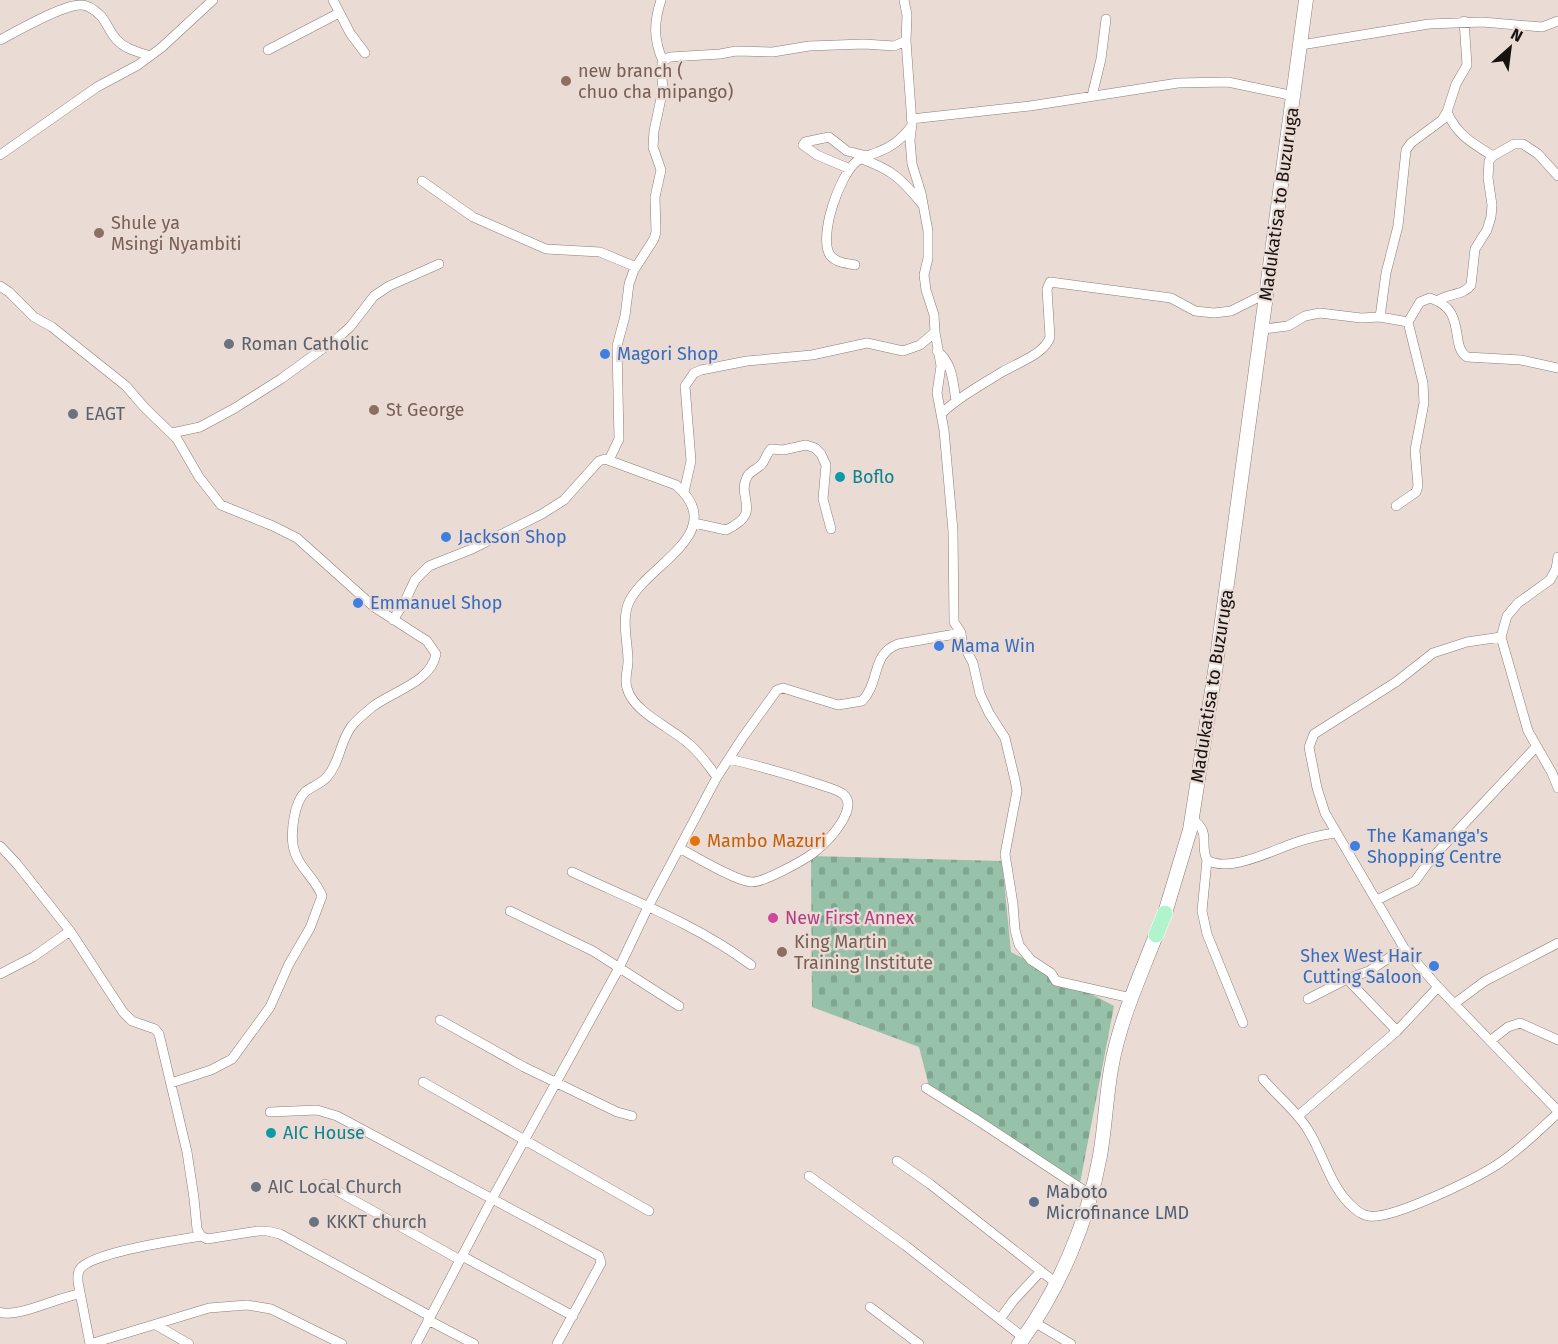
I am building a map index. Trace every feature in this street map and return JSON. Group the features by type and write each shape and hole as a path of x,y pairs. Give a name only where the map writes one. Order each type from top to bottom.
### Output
{"main road":[{"name":"Madukatisa to Buzuruga","path":"1022,1341 1056,1283 1091,1196 1107,1114 1111,1069 1122,1021 1165,913 1190,830 1216,665 1263,329 1306,0"}],"street":[{"path":"0,155 97,87 138,65 213,0"},
{"path":"333,0 350,33 365,53"},
{"path":"609,460 617,444 619,432 617,346 625,316 629,284 656,232 655,197 661,170 653,147 663,89 661,68 663,61 654,27 661,0"},
{"path":"904,0 907,15 906,41 912,164 928,231 924,275 934,315 934,332 941,366 937,393 953,531 954,622 973,663 980,694 1005,738 1015,780 1017,791 1005,854 1015,930 1019,945 1026,955 1050,972 1057,982 1131,998"},
{"path":"0,40 68,7 82,5 95,10 123,45 150,56"},
{"path":"268,50 339,13"},
{"path":"1092,96 1101,59 1106,19"},
{"path":"1301,45 1429,24 1464,21 1542,27 1558,21"},
{"path":"1380,317 1386,273 1398,226 1406,150 1411,143 1442,120 1447,111 1456,84 1467,65 1464,21"},
{"path":"663,61 670,57 736,51 773,52 809,46 864,44 894,46 906,41"},
{"path":"911,123 1199,81 1228,82 1294,96"},
{"path":"1447,111 1459,132 1492,156"},
{"path":"855,265 841,263 834,259 829,254 826,239 827,225 840,189 850,169 864,157 888,148 905,135 911,123"},
{"path":"850,169 817,155 803,145 805,142 830,137 847,151 864,157 897,176 923,206"},
{"path":"1437,301 1445,295 1461,293 1471,285 1475,249 1487,230 1491,217 1492,205 1488,178 1489,161 1492,156 1514,144 1523,144 1538,154 1558,176"},
{"path":"422,181 473,217 546,249 600,252 636,267"},
{"path":"172,433 200,427 254,396 331,343 350,327 374,296 389,286 439,264"},
{"path":"941,414 956,401 1047,344 1050,337 1047,289 1050,282 1171,298 1195,311 1214,313 1231,310 1267,293"},
{"path":"0,286 34,317 52,327 110,371 172,433 184,448 198,477 221,505 297,538 366,600 427,641 435,650 436,658 428,670 416,681 373,706 351,726 339,758 327,778 301,797 294,821 292,841 294,852 298,862 322,896 307,934 289,964 270,1007 232,1059 211,1070 171,1083"},
{"path":"1396,506 1416,492 1418,486 1415,443 1424,403 1423,383 1407,322 1420,302 1430,298 1450,312 1455,321 1461,351 1467,357 1521,360 1558,368"},
{"path":"1263,329 1288,326 1305,316 1320,313 1361,318 1380,317 1407,322"},
{"path":"684,492 691,461 685,386 694,373 735,363 812,355 867,343 903,351 920,345 934,332"},
{"path":"937,351 947,360 956,401"},
{"path":"693,523 726,530 739,524 747,510 745,485 748,475 763,463 771,449 783,450 806,445 822,454 826,465 822,492 831,529"},
{"path":"393,620 415,580 429,566 472,549 542,514 564,500 594,465 604,459 646,476 667,481 684,492 692,504 693,523 676,551 639,587 630,601 625,625 628,663 627,689 635,704 688,743 717,777"},
{"path":"1558,557 1556,576 1511,610 1501,637 1528,731 1558,788"},
{"path":"416,1344 492,1199 619,968 648,907 681,849 717,777 777,690 783,688 838,705 862,701 870,689 882,654 889,648 898,644 961,633"},
{"path":"1263,1079 1298,1116 1317,1146 1333,1183 1343,1197 1361,1214 1378,1216 1419,1202 1479,1175 1516,1151 1558,1112 1438,987 1404,948 1325,813 1317,788 1309,747 1314,734 1396,682 1433,653 1467,642 1501,637"},
{"path":"1377,900 1415,881 1431,859 1536,747"},
{"path":"681,849 734,876 750,882 758,881 792,866 816,851 828,840 846,815 849,808 848,801 844,795 834,790 782,772 729,759"},
{"path":"1192,819 1204,830 1207,860 1202,911 1205,927 1243,1023"},
{"path":"1207,860 1219,865 1246,860 1315,836 1335,833"},
{"path":"2,853 17,864 70,931 123,1012 132,1021 154,1029 159,1034 187,1152 197,1229 201,1236 207,1239 267,1231 280,1234 474,1344"},
{"path":"572,872 648,907 736,954 751,965"},
{"path":"510,911 593,951 679,1006"},
{"path":"0,974 23,964 70,931"},
{"path":"1454,1004 1485,981 1558,943"},
{"path":"1308,999 1370,970 1404,948"},
{"path":"1347,979 1398,1031"},
{"path":"1298,1116 1398,1031 1438,987"},
{"path":"440,1020 556,1083 617,1113 632,1116"},
{"path":"1490,1041 1508,1028 1520,1023 1558,1040"},
{"path":"423,1082 649,1211"},
{"path":"926,1088 1091,1196"},
{"path":"270,1112 317,1110 337,1116 599,1256 601,1263 557,1344"},
{"path":"897,1161 930,1184 1056,1283"},
{"path":"809,1176 906,1246 1000,1319 1022,1341"},
{"path":"325,1184 573,1316"},
{"path":"201,1236 136,1246 88,1263 80,1270 77,1276 90,1344 208,1308 247,1305 271,1309 342,1344"},
{"path":"1000,1319 1013,1301 1041,1271"},
{"path":"0,1312 6,1314 25,1311 51,1301 80,1294"},
{"path":"870,1307 919,1344"},
{"path":"1034,1322 1071,1344"},
{"path":"156,1324 189,1344"}],"green space":[{"path":"811,856 1002,861 1011,952 1114,1006 1080,1183 931,1094 919,1047 812,1007"}],"place":[{"name":"new branch ( chuo cha mipango)","path":"566,81"},
{"name":"Shule ya Msingi Nyambiti","path":"99,233"},
{"name":"Roman Catholic","path":"229,344"},
{"name":"Magori Shop","path":"605,354"},
{"name":"St George","path":"374,410"},
{"name":"EAGT","path":"73,414"},
{"name":"Boflo","path":"840,477"},
{"name":"Jackson Shop","path":"446,537"},
{"name":"Emmanuel Shop","path":"358,603"},
{"name":"Mama Win","path":"939,646"},
{"name":"Mambo Mazuri","path":"695,841"},
{"name":"The Kamanga's Shopping Centre","path":"1355,846"},
{"name":"New First Annex","path":"773,918"},
{"name":"King Martin Training Institute","path":"782,952"},
{"name":"Shex West Hair Cutting Saloon","path":"1434,966"},
{"name":"AIC House","path":"271,1133"},
{"name":"AIC Local Church","path":"256,1187"},
{"name":"Maboto Microfinance LMD","path":"1034,1202"},
{"name":"KKKT church","path":"314,1222"}]}
